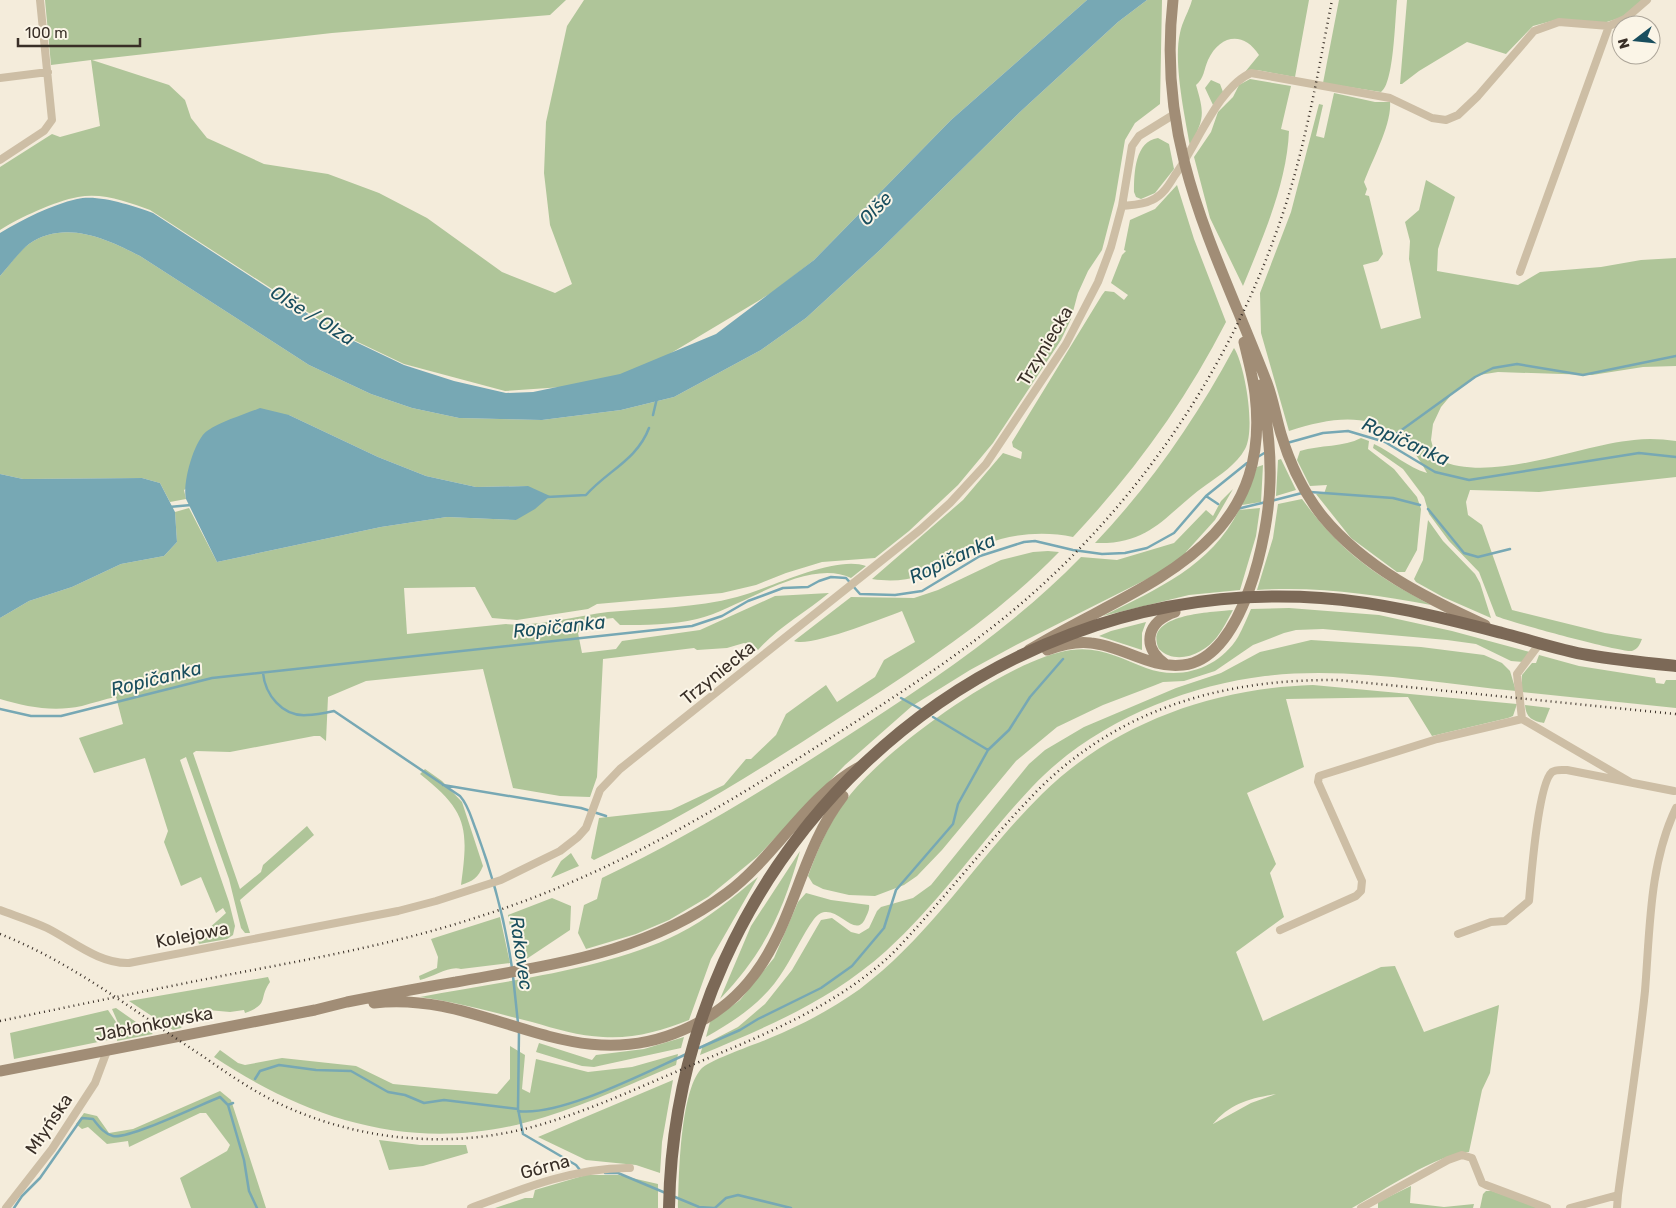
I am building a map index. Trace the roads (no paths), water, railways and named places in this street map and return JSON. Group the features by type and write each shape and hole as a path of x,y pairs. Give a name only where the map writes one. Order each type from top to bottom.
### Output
{"main road":[{"path":"1172,4 1170,80 1173,115 1192,196 1268,385 1291,464 1302,487 1322,515 1358,551 1382,569 1440,604 1502,633"},
{"path":"1008,662 1067,644 1092,643 1138,658 1165,664 1183,665 1200,660 1215,650 1229,633 1245,599 1254,570 1265,528 1270,484 1268,432 1257,371 1238,314"},
{"path":"669,1208 674,1134 685,1073 699,1024 718,971 748,911 793,841 824,804 861,766 901,731 940,702 1050,636 1149,585 1197,553 1234,510 1247,483 1254,458 1257,434 1255,393 1238,314"},
{"path":"1008,662 1053,641 1093,627 1156,609 1236,599 1319,598 1412,612 1586,655 1676,666"},
{"path":"1165,664 1155,654 1150,643 1150,634 1154,625 1160,618 1169,614 1204,603"},
{"path":"315,1010 347,1002 563,963 619,949 646,939 701,910 736,885 842,776 861,766"},
{"path":"315,1010 383,1002 406,1002 454,1009 510,1024 561,1041 590,1046 626,1046 672,1035 700,1022 722,1008 753,977 770,951 824,823 852,785 861,766"},
{"name":"Jabłonkowska","path":"0,1071 315,1010"}],"street":[{"path":"0,160 44,131 52,120 40,0"},
{"path":"1122,206 1146,203 1165,190 1205,128 1209,115 1237,81 1251,73 1390,98 1432,118 1446,120 1458,115 1478,96 1534,30 1559,22 1608,26 1625,19 1647,0"},
{"path":"1520,272 1608,26"},
{"path":"0,78 48,72"},
{"name":"Trzyniecka","path":"398,911 501,880 560,850 578,837 591,817 600,790 620,769 826,606 950,502 1000,445 1066,344 1094,291 1111,247 1122,206 1132,146 1139,136 1173,115"},
{"path":"1522,718 1517,674 1540,644"},
{"path":"1280,930 1361,892 1362,881 1318,782 1319,776 1437,740 1522,718 1630,782"},
{"path":"1458,934 1491,922 1505,921 1529,901 1540,806 1548,778 1556,770 1567,770 1675,791 1676,808 1666,831 1650,905 1644,992 1616,1208"},
{"name":"Kolejowa","path":"0,910 47,928 97,956 118,963 129,963 398,911"},
{"name":"Młyńska","path":"6,1208 52,1149 95,1082 107,1051"},
{"path":"1361,1208 1448,1160 1462,1155 1472,1158 1482,1183 1547,1208"},
{"name":"Górna","path":"471,1208 518,1190 596,1170 630,1168"},
{"path":"1570,1208 1618,1195"}],"water":[{"name":"Olše","path":"1087,0 1147,0 1118,22 1020,112 881,249 806,318 761,350 674,397 621,410 542,420 459,418 412,408 371,394 309,365 140,256 100,238 71,232 43,237 25,247 0,276 0,233 37,213 57,205 77,199 105,199 153,213 339,334 404,365 454,381 506,393 533,392 620,374 716,334 814,260 951,120"},
{"path":"260,408 289,415 378,457 426,476 476,487 528,486 550,496 535,509 516,520 447,517 381,527 217,562 186,499 187,473 198,443 207,431 226,421"},
{"path":"0,474 23,479 142,478 160,483 175,512 177,542 164,556 121,564 72,587 29,601 0,618"}],"waterway":[{"path":"1385,442 1475,377 1493,368 1517,364 1583,375 1676,356"},
{"path":"653,415 657,398"},
{"path":"547,497 586,495 637,449 649,428"},
{"name":"Ropičanka","path":"1287,443 1323,433 1348,431 1385,442 1435,472 1469,480 1639,453 1676,457"},
{"name":"Ropičanka","path":"1256,458 1266,452"},
{"name":"Ropičanka","path":"0,709 31,716 61,716 212,678 692,626 722,616 748,601 783,588 808,587 831,577 846,578 860,594 895,595 922,591 980,556 1024,542 1035,541 1073,550 1102,554 1125,553 1147,548 1174,533 1206,496 1247,463"},
{"path":"1310,492 1393,498 1420,505"},
{"path":"1271,501 1302,493"},
{"path":"1206,496 1218,504"},
{"path":"1237,509 1266,502"},
{"path":"169,507 191,505"},
{"path":"1428,509 1464,553 1478,557 1510,549"},
{"path":"699,1048 740,1030 821,988 852,966 884,928 896,890 953,824 958,804 988,750 1009,730 1030,697 1063,659"},
{"name":"Rakovec","path":"263,673 267,689 276,703 283,708 298,715 314,715 334,711 460,796 470,812 493,881 506,933 512,968"},
{"path":"901,698 924,711"},
{"path":"933,717 988,750"},
{"path":"443,785 581,808 606,816"},
{"name":"Rakovec","path":"513,976 518,1023"},
{"name":"Rakovec","path":"519,1031 518,1109 523,1134 576,1165 580,1170"},
{"path":"518,1111 536,1111 580,1100 628,1081 689,1053"},
{"path":"255,1079 260,1071 279,1065 316,1070 351,1071 388,1092 405,1095 424,1103 444,1100 518,1109"},
{"path":"14,1208 22,1196 40,1178 82,1118 93,1119 110,1135 121,1136 165,1121 220,1097 228,1105 233,1103"},
{"path":"228,1105 244,1160 249,1191 257,1208"},
{"name":"Rakovec","path":"605,1173 618,1173 668,1194"},
{"name":"Rakovec","path":"715,1208 726,1198 738,1195 791,1208"},
{"name":"Rakovec","path":"675,1197 699,1207 714,1208"}],"railway":[{"path":"0,1021 389,942 450,926 526,900 614,863 740,794 896,696 993,627 1061,567 1102,524 1141,478 1209,378 1237,325 1262,270 1283,213 1305,134 1332,0"},
{"path":"0,934 54,959 80,974 241,1082 280,1104 344,1127 378,1134 445,1139 479,1137 513,1132 585,1110 776,1029 848,989 892,954 1019,810 1070,761 1104,738 1140,718 1177,704 1215,692 1255,685 1296,681 1338,680 1676,714"}],"water label":[{"name":"Olše / Olza","path":"313,315"}]}
